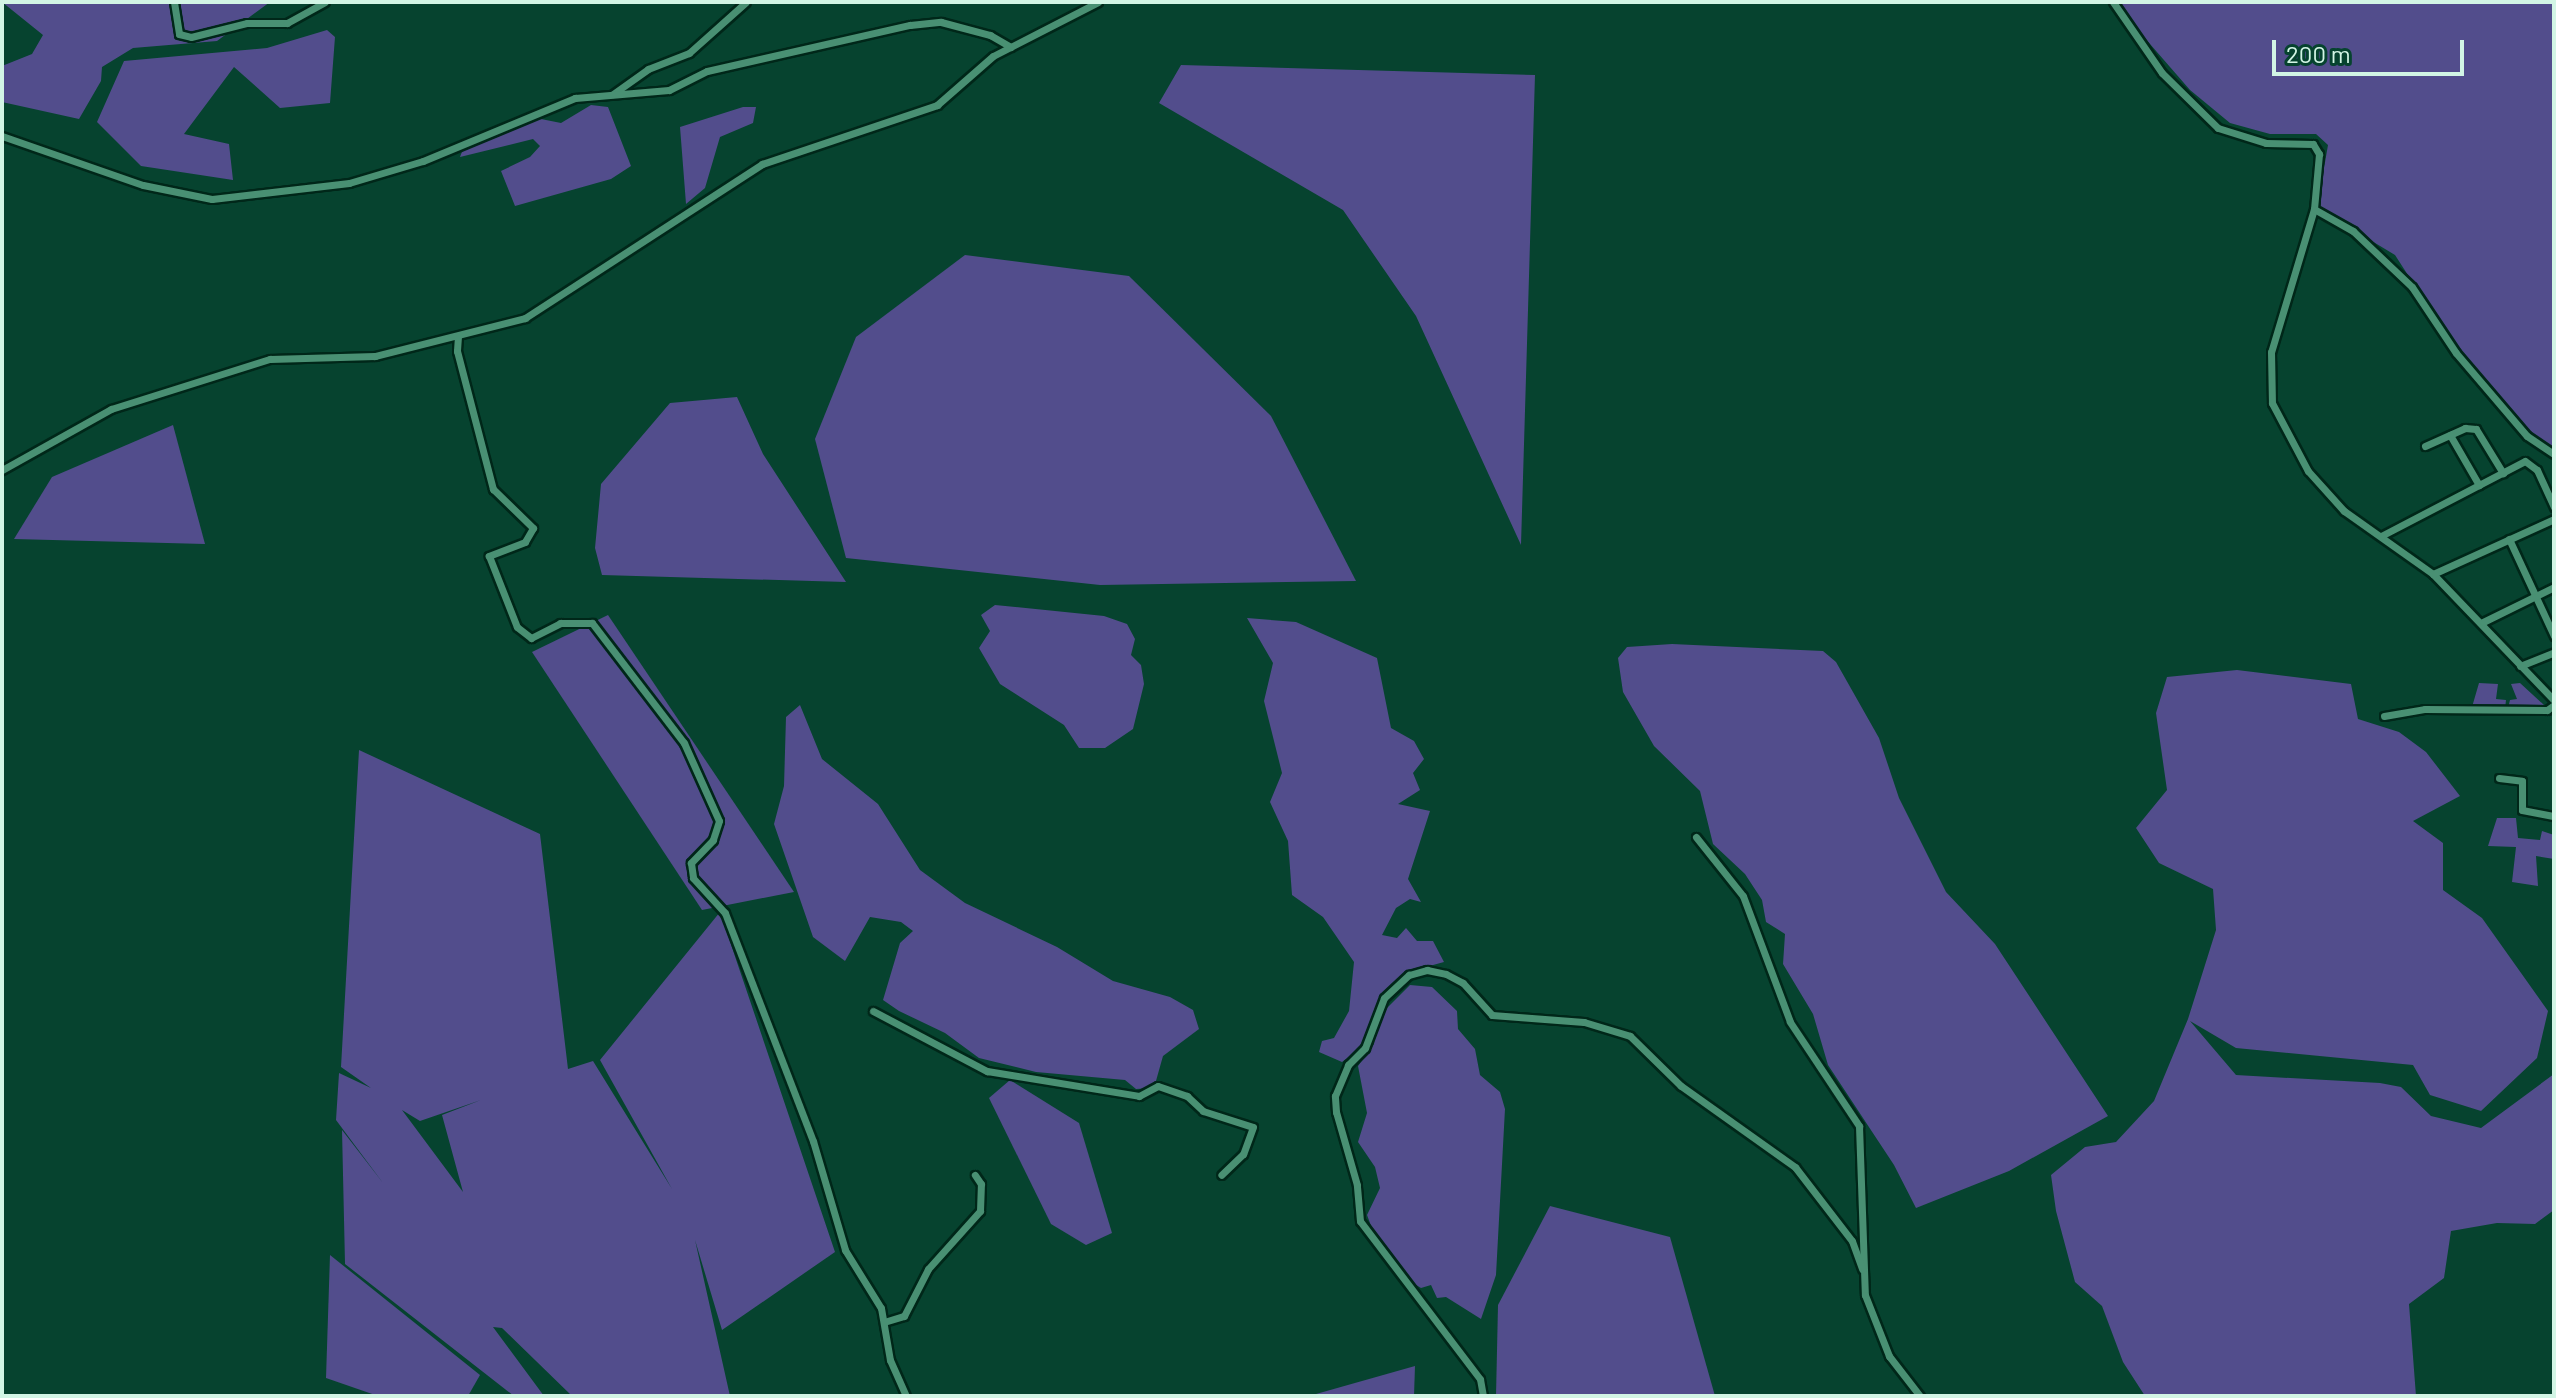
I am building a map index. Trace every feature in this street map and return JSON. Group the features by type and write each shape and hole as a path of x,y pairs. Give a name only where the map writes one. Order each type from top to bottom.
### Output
{"street":[{"path":"174,2 179,34 191,37 247,23 287,23 325,2"},
{"path":"611,96 648,69 689,53 746,2"},
{"path":"2,470 111,409 270,359 375,356 525,318 762,164 937,105 978,67 1098,2"},
{"path":"2113,2 2162,73 2218,128 2266,143 2313,144 2319,154 2314,209 2271,352 2272,403 2308,471 2344,511 2433,574 2483,622 2554,703 2547,710 2425,709 2384,716"},
{"path":"2,136 143,185 212,199 349,183 423,161 575,98 669,90 707,71 910,25 941,22 990,35 1011,47"},
{"path":"2314,209 2353,231 2412,287 2456,353 2527,436 2554,454"},
{"path":"458,336 457,351 493,489 533,528 525,542 489,556 517,627 531,638 560,623 592,623 684,743 719,821 713,840 691,863 693,878 725,913 813,1141 845,1250 877,1300 890,1360 906,1396"},
{"path":"2425,446 2450,435 2476,429 2503,473"},
{"path":"2450,435 2479,485"},
{"path":"2381,536 2531,461 2554,507"},
{"path":"2433,574 2554,519"},
{"path":"2509,539 2554,636"},
{"path":"2483,622 2554,587"},
{"path":"2520,666 2554,652"},
{"path":"2499,778 2522,781 2523,810 2554,816"},
{"path":"1696,837 1743,896 1790,1022 1859,1126 1862,1269"},
{"path":"1483,1396 1480,1379 1360,1221 1357,1185 1336,1112 1335,1096 1348,1065 1365,1048 1384,998 1409,975 1427,970 1446,974 1463,983 1492,1015 1584,1022 1630,1036 1681,1086 1795,1167 1852,1241 1862,1269 1871,1317 1902,1377 1920,1396"},
{"path":"873,1011 987,1071 1139,1096 1158,1086 1187,1096 1203,1111 1253,1127 1243,1154 1221,1175"},
{"path":"884,1322 904,1316 928,1269 980,1211 981,1184 975,1175"}],"shaded area":[{"path":"2,2 270,2 217,41 133,48 102,67 101,81 79,119 2,102 2,66 32,54 43,35"},
{"path":"2120,2 2554,2 2554,450 2531,434 2451,342 2395,255 2317,208 2328,145 2316,134 2270,134 2230,123 2190,90 2123,13"},
{"path":"327,30 335,37 330,103 280,108 234,67 184,134 229,144 233,180 141,166 97,122 124,61 267,48"},
{"path":"1181,65 1535,75 1521,545 1416,316 1343,210 1159,103"},
{"path":"591,105 608,107 631,166 611,179 515,206 501,171 530,157 540,146 533,139 460,157 463,149 536,118 561,123"},
{"path":"743,107 756,107 753,123 720,137 705,188 686,204 680,127"},
{"path":"965,255 1129,276 1271,416 1356,581 1100,585 846,558 815,439 856,337"},
{"path":"737,397 763,454 846,582 602,575 595,548 601,484 670,403"},
{"path":"173,425 205,544 14,539 52,477"},
{"path":"995,605 1104,616 1127,624 1135,639 1131,655 1141,665 1144,684 1133,729 1105,748 1079,748 1064,725 1000,684 979,648 990,631 981,615"},
{"path":"608,615 794,892 702,910 532,652"},
{"path":"1247,618 1296,622 1377,658 1391,728 1414,741 1424,759 1413,773 1420,790 1398,804 1430,811 1408,879 1421,902 1410,899 1396,908 1382,935 1397,938 1406,928 1417,941 1433,941 1444,962 1404,973 1376,1007 1362,1047 1342,1062 1319,1052 1322,1041 1334,1038 1349,1011 1354,962 1323,917 1292,895 1288,841 1270,802 1282,773 1264,701 1273,663"},
{"path":"1672,644 1823,651 1836,662 1879,738 1899,798 1946,892 1995,944 2108,1116 2009,1171 1916,1208 1894,1165 1828,1065 1813,1014 1783,964 1785,934 1766,922 1762,900 1745,874 1713,844 1700,791 1654,746 1623,692 1618,658 1627,647"},
{"path":"2237,670 2351,684 2358,719 2399,732 2426,752 2460,796 2413,821 2443,843 2443,890 2482,918 2548,1011 2537,1058 2481,1111 2430,1095 2413,1065 2236,1048 2190,1021 2236,1075 2380,1083 2401,1087 2431,1116 2481,1128 2554,1074 2554,1210 2535,1224 2497,1223 2451,1231 2444,1278 2409,1304 2416,1396 2145,1396 2123,1362 2102,1306 2075,1282 2056,1211 2051,1175 2085,1147 2116,1142 2154,1101 2188,1019 2216,930 2213,889 2159,863 2136,828 2167,790 2156,713 2167,677"},
{"path":"2479,683 2498,684 2496,699 2506,700 2505,709 2472,707"},
{"path":"2520,683 2544,705 2508,708 2510,700 2517,699 2511,684"},
{"path":"800,705 822,759 878,804 920,870 965,903 1057,947 1113,981 1170,997 1193,1010 1199,1029 1163,1056 1154,1088 1136,1089 1125,1080 1036,1072 979,1058 945,1033 899,1011 883,1000 900,943 913,931 901,922 870,917 845,961 813,937 774,824 784,786 786,717"},
{"path":"359,750 540,834 568,1069 593,1061 672,1189 600,1060 720,912 835,1252 722,1330 695,1240 730,1396 572,1396 502,1328 493,1327 544,1396 514,1396 345,1264 342,1130 383,1183 336,1120 339,1073 371,1088 341,1067","holes":["481,1100 442,1115 463,1192 402,1110 420,1121"]},
{"path":"2497,818 2516,818 2518,838 2540,840 2542,831 2554,835 2554,859 2536,856 2538,886 2512,882 2516,847 2488,846"},
{"path":"1410,985 1432,987 1457,1011 1458,1029 1475,1049 1480,1075 1500,1092 1505,1109 1496,1275 1481,1319 1446,1297 1437,1298 1431,1285 1421,1288 1405,1278 1374,1234 1367,1215 1380,1188 1375,1167 1358,1142 1367,1113 1358,1066 1374,1044 1376,1019"},
{"path":"1010,1080 1079,1123 1112,1233 1086,1245 1051,1224 989,1098"},
{"path":"1550,1206 1670,1237 1715,1396 1496,1396 1498,1305"},
{"path":"330,1255 480,1375 468,1396 378,1396 326,1378"},
{"path":"1415,1366 1414,1396 1309,1396"}]}
